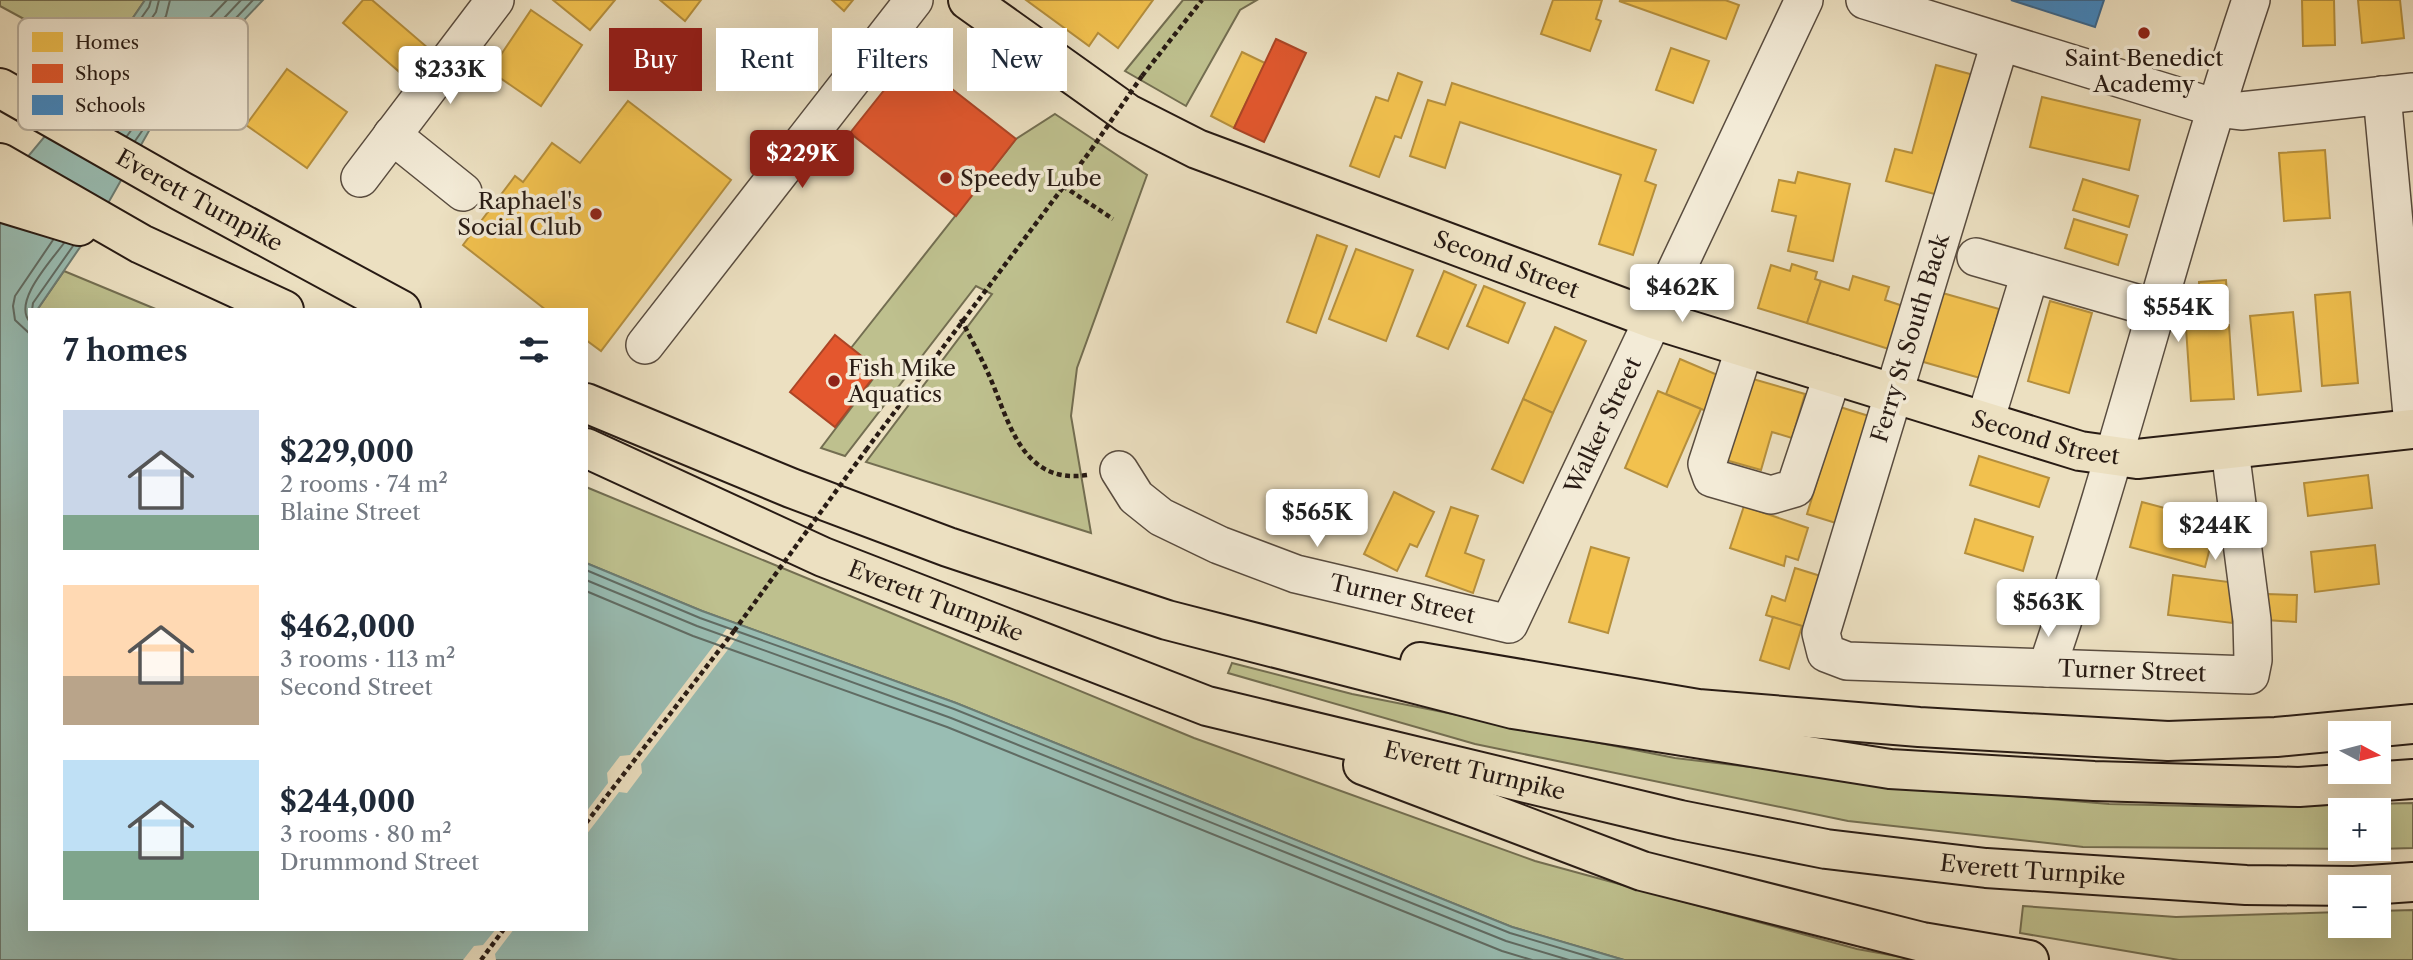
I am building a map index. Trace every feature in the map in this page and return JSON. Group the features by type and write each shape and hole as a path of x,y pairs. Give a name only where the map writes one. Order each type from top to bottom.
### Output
{"main road":[{"name":"Second Street","path":"968,0 1128,114 1197,149 1653,319 2080,450 2137,459 2413,427"},
{"name":"Everett Turnpike","path":"0,88 18,98"},
{"name":"Everett Turnpike","path":"74,130 397,308"},
{"path":"0,163 141,244 280,308"},
{"path":"0,202 141,244"},
{"path":"588,404 817,498 948,547 1167,621 1513,709 1890,769 2094,781 2299,787 2413,779"},
{"name":"Everett Turnpike","path":"588,449 823,557 1207,706 1680,820 1826,849 1986,868 2246,885 2354,886 2413,882"},
{"path":"1167,621 1698,709 2168,740 2276,737 2413,724"},
{"path":"1207,706 1642,870 1922,942 2029,960"}],"street":[{"path":"360,178 495,0"},
{"path":"645,345 914,0"},
{"name":"Walker Street","path":"1509,624 1804,0"},
{"path":"1865,0 2216,108 2241,111 2397,93 2413,427"},
{"path":"2047,668 2250,0"},
{"name":"Ferry St South Back","path":"1821,633 2000,43"},
{"path":"392,135 463,192"},
{"path":"1976,257 2157,309"},
{"path":"1985,421 2030,274"},
{"path":"1745,347 1707,464 1709,488 1771,495 1795,488 1833,374"},
{"name":"Turner Street","path":"1821,633 1826,653 1847,661 2250,675 2253,660 2252,620 2230,450"},
{"name":"Turner Street","path":"1119,470 1136,497 1161,517 1219,545 1296,574 1509,624"}],"path":[{"path":"588,820 734,631 961,319 1202,0"},
{"path":"1063,186 1113,219"},
{"path":"961,319 988,373 1017,444 1042,470 1077,477 1119,470"},
{"path":"481,960 503,931"}],"green space":[{"path":"0,0 145,0 133,18 22,18 0,6"},
{"path":"1183,0 1257,0 1240,10 1186,106 1125,71"},
{"path":"1055,114 1147,175 1077,368 1071,416 1091,533 866,462 992,294 976,286 845,456 821,448 879,371 851,348 1016,139"},
{"path":"64,271 153,308 38,308"},
{"path":"588,488 1194,738 1535,861 1857,949 1918,960 1624,960 1512,927 956,703 702,611 588,564"},
{"path":"1232,663 1352,694 1675,758 1942,790 2109,804 2238,807 2328,805 2328,849 2083,847 1848,821 1475,744 1228,673"},
{"path":"2413,803 2413,848 2391,849 2391,804"},
{"path":"2023,906 2176,917 2328,912 2328,938 2391,938 2391,911 2413,910 2413,960 2179,960 2020,933"}],"water":[{"path":"145,0 263,0 246,18 133,18"},
{"path":"50,130 149,130 98,221 38,308 28,308 28,931 588,931 588,564 702,611 956,703 1512,927 1624,960 0,960 0,190"}],"pier":[{"path":"728,627 739,635 641,764 642,773 627,793 619,792 588,832 588,809 608,783 607,773 620,756 630,755"},
{"path":"494,931 512,931 495,954 496,960 463,960 474,946 483,945"}],"building: Homes":[{"path":"363,0 372,0 428,48 404,76 343,23"},
{"path":"553,0 615,0 590,30"},
{"path":"660,0 701,0 685,21"},
{"path":"832,0 853,0 844,11"},
{"path":"1026,0 1153,0 1118,48 1098,33 1089,46"},
{"path":"1553,0 1602,0 1596,19 1601,21 1590,51 1541,34"},
{"path":"1725,0 1739,5 1726,39 1619,1"},
{"path":"2302,0 2334,0 2335,45 2303,46"},
{"path":"2358,0 2400,0 2404,38 2362,43"},
{"path":"531,10 582,45 541,106 490,71"},
{"path":"1671,48 1709,61 1693,103 1656,90"},
{"path":"1242,52 1265,63 1234,128 1211,116"},
{"path":"1936,65 1974,75 1942,196 1886,181 1895,149 1912,153"},
{"path":"287,69 347,112 307,168 248,126 248,122"},
{"path":"1398,73 1422,82 1401,138 1395,136 1379,177 1350,166 1376,97 1388,101"},
{"path":"1452,83 1656,150 1645,181 1656,185 1633,255 1599,244 1621,175 1460,122 1445,168 1410,156 1428,100 1445,105"},
{"path":"2042,97 2140,120 2129,170 2030,147"},
{"name":"Raphael's Social Club","path":"628,101 731,180 601,351 588,341 588,308 543,308 463,245 515,176 523,182 552,143 580,163"},
{"path":"2325,150 2330,218 2284,221 2279,153"},
{"path":"1798,172 1850,184 1833,261 1788,251 1796,216 1772,211 1779,180 1795,183"},
{"path":"2083,179 2138,196 2129,227 2073,210"},
{"path":"2074,219 2127,235 2118,265 2065,248"},
{"path":"1317,235 1347,246 1316,333 1287,322"},
{"path":"1356,249 1413,270 1386,341 1329,319"},
{"path":"1792,264 1817,272 1815,279 1821,281 1807,323 1758,308 1771,265 1790,271"},
{"path":"1444,271 1476,285 1448,349 1417,336"},
{"path":"1853,276 1889,287 1885,300 1909,308 1895,351 1807,323 1821,281 1849,290"},
{"path":"2226,280 2228,310 2200,312 2199,282"},
{"path":"1484,286 1525,303 1508,343 1467,326"},
{"path":"1939,292 1999,309 1980,378 1920,361"},
{"path":"2350,292 2358,383 2322,386 2315,295"},
{"path":"2050,301 2092,313 2069,393 2028,381"},
{"path":"2293,312 2301,391 2258,395 2250,316"},
{"path":"2229,325 2234,399 2191,401 2186,328"},
{"path":"1555,327 1586,341 1553,413 1523,399"},
{"path":"1680,359 1727,379 1713,414 1666,394"},
{"path":"1746,377 1805,394 1792,438 1772,432 1761,470 1722,459"},
{"path":"1658,391 1701,409 1667,487 1625,468"},
{"path":"1523,399 1553,413 1523,483 1492,469"},
{"path":"1840,407 1872,417 1839,524 1807,514"},
{"path":"1979,456 2049,478 2039,507 1970,485"},
{"path":"2368,475 2372,508 2308,516 2304,483"},
{"path":"1394,492 1434,512 1417,547 1410,544 1397,571 1364,554"},
{"path":"2142,502 2202,518 2198,536 2212,540 2205,567 2130,547"},
{"path":"1744,506 1808,528 1798,560 1786,556 1784,566 1730,548"},
{"path":"1451,507 1478,516 1465,553 1484,560 1473,593 1426,576"},
{"path":"1975,519 2033,537 2023,571 1965,553"},
{"path":"2375,545 2379,584 2315,592 2311,552"},
{"path":"1591,547 1629,558 1608,633 1569,622"},
{"path":"1795,568 1827,578 1811,629 1766,615 1772,596 1785,601"},
{"path":"2173,575 2237,583 2232,623 2168,615"},
{"path":"2267,594 2297,595 2296,622 2266,620"},
{"path":"1773,617 1802,626 1789,669 1760,660"}],"building: Shops":[{"path":"1276,39 1306,53 1264,142 1234,128"},
{"name":"Speedy Lube","path":"953,90 1016,139 956,216 850,133 883,91"},
{"name":"Fish Mike Aquatics","path":"835,335 879,370 835,427 790,392"}],"building: Schools":[{"path":"2011,0 2104,0 2095,27"}],"place":[{"name":"Saint Benedict Academy","path":"2144,33"},
{"name":"Speedy Lube","path":"946,178"},
{"name":"Raphael's Social Club","path":"596,214"},
{"name":"Fish Mike Aquatics","path":"834,381"}]}
